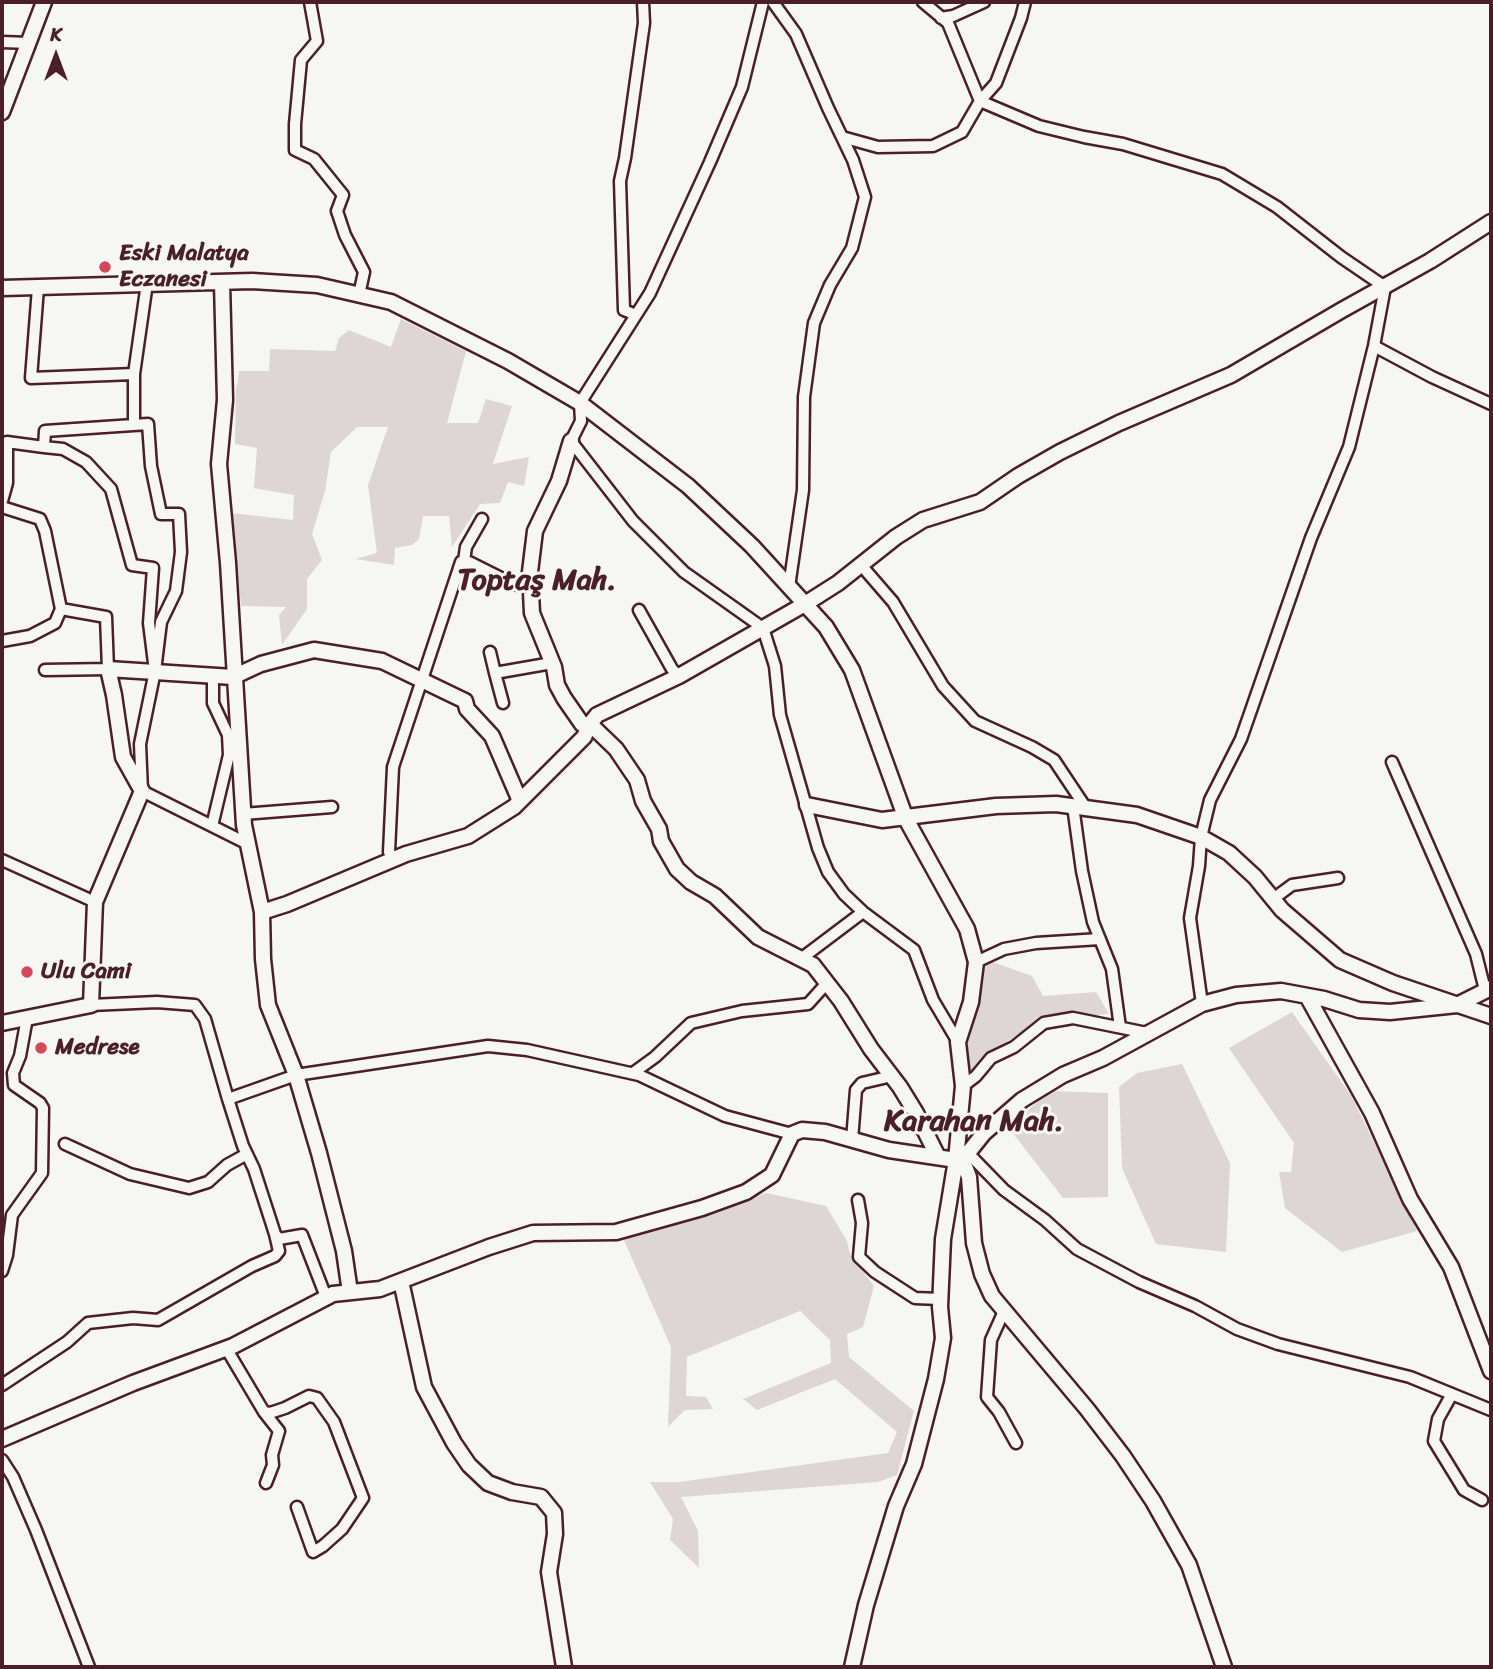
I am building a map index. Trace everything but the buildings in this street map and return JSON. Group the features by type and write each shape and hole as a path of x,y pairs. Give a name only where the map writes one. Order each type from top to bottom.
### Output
{"street":[{"path":"2,112 44,2"},
{"path":"310,2 317,41 301,60 295,150 314,159 343,195 337,211 345,235 364,272 359,295"},
{"path":"636,315 624,310 620,181 644,23 643,2"},
{"path":"763,2 742,87 650,293 580,403 581,421 559,481 535,531 530,556 532,613 564,698 582,724 590,724 616,749 637,780 643,801 677,869 691,882 715,896 758,937 813,965 841,1001 916,1112 938,1157"},
{"path":"773,2 796,34 853,160 865,197 852,248 830,285 814,323 804,397 803,490 789,587"},
{"path":"923,2 947,23 980,101 1039,126 1123,144 1222,174 1277,207 1385,287"},
{"path":"941,18 953,16 984,2"},
{"path":"842,137 878,146 933,146 962,132 980,101 996,83 1025,2"},
{"path":"2,42 29,43"},
{"path":"262,912 394,859 468,836 514,807 584,737 597,715 679,676 805,604 923,520 980,502 1018,475 1060,452 1231,375 1468,239 1491,222"},
{"path":"2,289 252,282 317,285 391,302 451,331 580,403 688,486 752,546 826,627 852,670 906,819 967,929 976,962 971,1002 958,1042"},
{"path":"134,425 134,374 147,283"},
{"path":"222,284 225,400 219,464 228,563 243,814 262,912 268,1004 296,1075 320,1153 344,1251 350,1292"},
{"path":"1202,1004 1190,918 1201,837 1210,800 1241,739 1311,538 1349,447 1374,346 1385,287"},
{"path":"38,288 31,378 134,374"},
{"path":"1374,346 1491,404"},
{"path":"44,447 46,431 148,424 151,466 161,514 179,514 181,552 176,591 161,622 155,671 140,744 142,791 95,902 91,1005"},
{"path":"2,501 7,483 5,441 63,449 86,462 111,489 132,565 153,568 149,623 155,671"},
{"path":"572,441 633,520 684,572 763,628 775,666 780,715 818,848 828,872 844,894 863,912 914,950 933,1000 958,1042 963,1086 962,1156 943,1239 940,1299 943,1338 936,1378 914,1464 896,1506 866,1605 852,1667"},
{"path":"2,507 40,519 46,531 61,609 55,623 30,636 2,641"},
{"path":"394,859 389,852 393,767 461,562 464,561 466,547 482,519"},
{"path":"464,561 513,584 531,587"},
{"path":"861,565 893,602 943,686 975,721 1054,760 1080,807 1082,872 1093,922 1112,968 1120,1027"},
{"path":"61,609 106,617 108,669 123,757 142,791 248,844"},
{"path":"639,610 672,669 679,676"},
{"path":"45,670 108,669 233,677 261,664 313,650 382,661 465,701 467,709 492,736 520,801"},
{"path":"490,652 503,703"},
{"path":"495,673 552,663"},
{"path":"212,826 229,755 228,735 214,703 213,675"},
{"path":"962,1156 1023,1100 1063,1075 1104,1058 1202,1004 1236,995 1281,991 1359,1010 1390,1012 1457,1004 1488,989 1476,954 1392,762"},
{"path":"807,805 882,820 996,806 1056,804 1138,815 1201,837 1229,853 1315,941 1340,960 1393,983 1491,1016"},
{"path":"243,814 332,807"},
{"path":"2,860 95,902"},
{"path":"1273,900 1292,885 1338,878"},
{"path":"802,958 863,912"},
{"path":"976,962 1003,949 1036,943 1100,939"},
{"path":"633,1073 655,1057 691,1023 742,1011 808,1003 826,984"},
{"path":"1307,996 1372,1113 1410,1199 1451,1267 1491,1371"},
{"path":"2,1023 91,1005 157,1002 195,1005 205,1019 228,1099 254,1169 279,1251 275,1256 252,1266 158,1320 134,1318 88,1323 67,1342 2,1385"},
{"path":"2,1271 7,1255 12,1215 42,1173 43,1108 14,1085 13,1073 20,1056 27,1018"},
{"path":"963,1086 976,1076 991,1058 1014,1047 1044,1023 1073,1018 1147,1033"},
{"path":"228,1099 296,1075 488,1046 527,1050 633,1073 725,1116 792,1134 802,1130 825,1132 889,1150 938,1157 962,1156 1045,1220 1077,1249 1139,1282 1195,1306 1237,1329 1278,1345 1410,1377 1491,1410"},
{"path":"852,1140 856,1090 862,1083 892,1076"},
{"path":"2,1439 133,1383 226,1348 333,1294 380,1289 533,1233 616,1232 702,1208 746,1192 772,1174 792,1134"},
{"path":"65,1144 130,1174 189,1188 208,1182 247,1154"},
{"path":"962,1156 969,1177 977,1258 992,1296 1087,1409 1148,1492 1189,1565 1224,1667"},
{"path":"858,1200 862,1223 859,1257 875,1272 915,1298 940,1299"},
{"path":"275,1234 279,1239 302,1235 326,1297"},
{"path":"401,1281 424,1387 454,1443 469,1465 488,1483 512,1492 541,1497 554,1513 555,1534 549,1572 564,1667"},
{"path":"1004,1311 991,1340 987,1397 999,1412 1016,1443"},
{"path":"226,1348 264,1412 279,1431 272,1455 273,1465 266,1483"},
{"path":"1452,1394 1438,1419 1434,1441 1464,1490 1482,1500"},
{"path":"264,1412 270,1413 285,1408 309,1396 317,1398 334,1422 363,1498 342,1529 313,1552 297,1507"},
{"path":"2,1460 13,1476 36,1530 89,1667"}],"shaded area":[{"path":"401,319 466,351 447,423 478,423 486,399 512,406 493,464 529,457 524,486 508,482 500,503 480,504 452,547 449,516 423,516 419,539 412,545 395,548 394,565 355,559 377,553 368,485 388,427 357,427 331,452 325,491 312,534 322,560 307,579 307,609 282,645 279,615 286,607 241,606 231,513 293,520 294,495 254,488 257,448 235,444 239,371 269,371 270,349 335,351 339,338 349,330 391,347"},
{"path":"990,961 1032,976 1043,996 1096,992 1109,1014 1042,1019 988,1054 967,1083 958,1042 976,962"},
{"path":"1292,1012 1352,1097 1417,1231 1342,1252 1285,1208 1279,1172 1291,1172 1294,1143 1229,1048"},
{"path":"1182,1064 1230,1163 1226,1252 1156,1244 1122,1168 1119,1087 1137,1073"},
{"path":"1049,1091 1108,1093 1108,1197 1063,1198 1009,1128"},
{"path":"767,1193 826,1206 847,1241 850,1254 874,1286 863,1327 847,1334 849,1357 914,1411 897,1475 878,1482 681,1497 698,1531 699,1568 670,1540 673,1519 650,1482 680,1482 888,1453 897,1432 835,1379 757,1410 743,1399 831,1363 830,1340 800,1311 687,1357 686,1396 706,1397 713,1409 685,1410 668,1427 671,1347 623,1238"}],"place":[{"name":"Eski Malatya Eczanesi","path":"105,267"},
{"name":"Ulu Cami","path":"27,972"},
{"name":"Medrese","path":"41,1048"}],"district":[{"name":"Toptaş Mah.","path":"537,581"},
{"name":"Karahan Mah.","path":"974,1122"}]}
